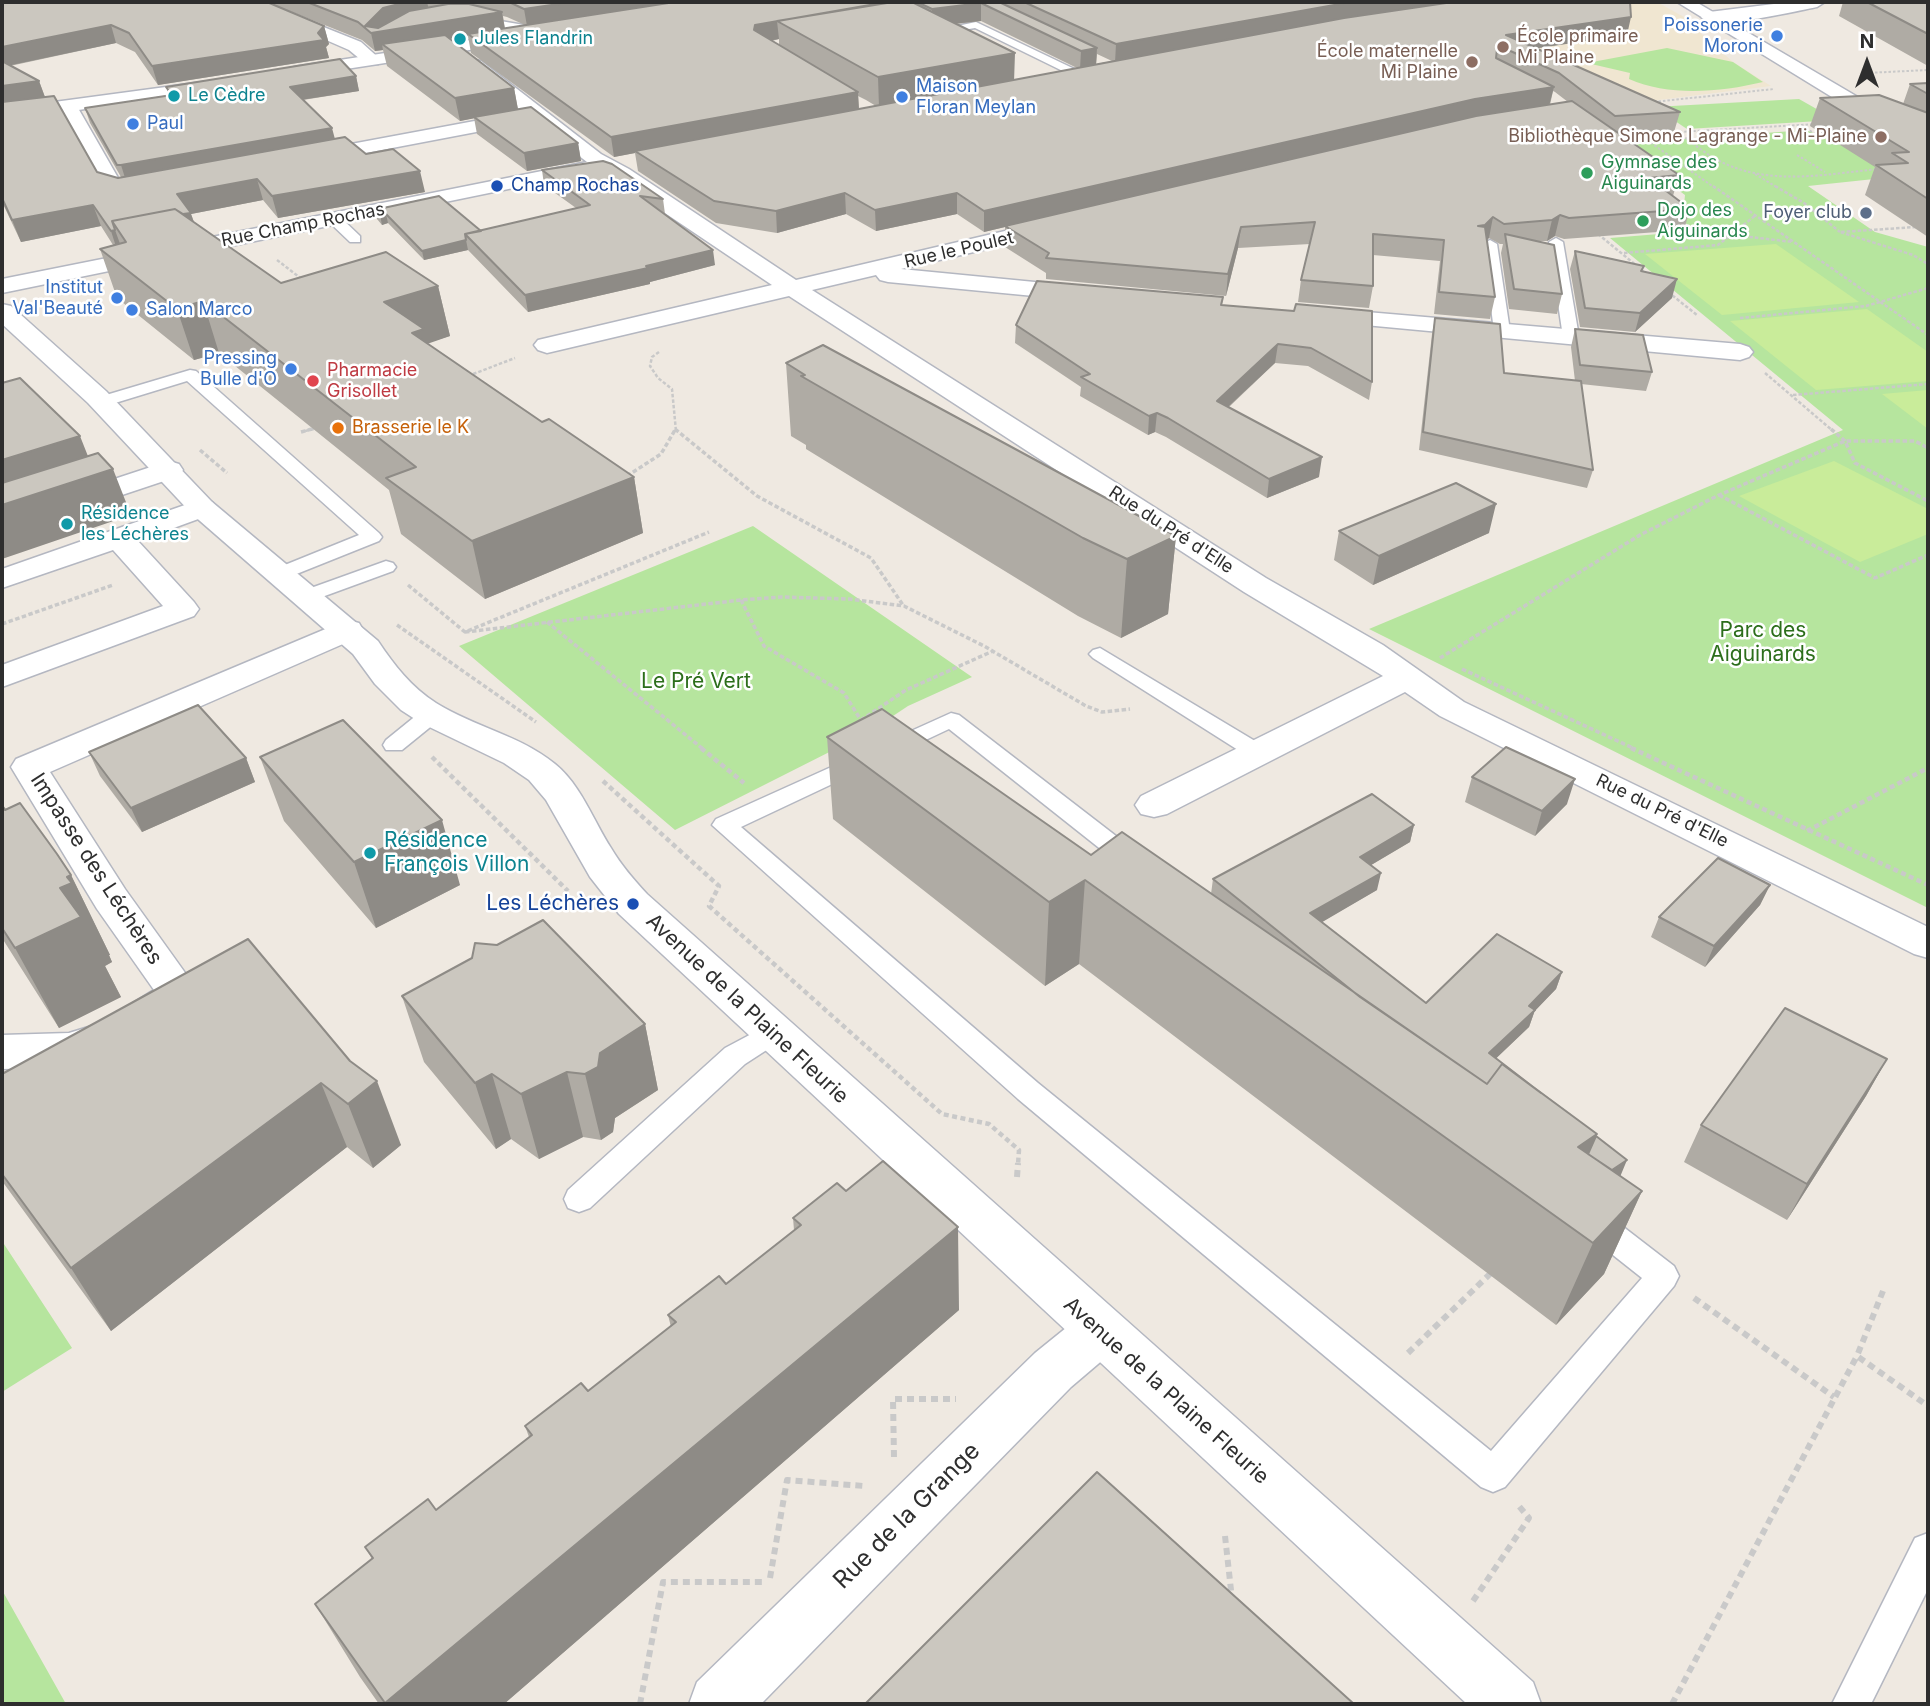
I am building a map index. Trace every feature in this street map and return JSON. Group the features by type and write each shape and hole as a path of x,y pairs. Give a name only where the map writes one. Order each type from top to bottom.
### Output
{"street":[{"path":"247,2 355,46 380,53 454,48 538,33"},
{"path":"1685,2 1878,117 1928,138"},
{"path":"1709,17 1735,16 1817,2"},
{"path":"276,75 380,53 538,33"},
{"name":"Rue du Pré d'Elle","path":"454,48 594,158 610,165 1244,577 1371,652 1452,709 1928,944"},
{"path":"1048,83 1106,72"},
{"path":"2,115 69,108 239,81"},
{"path":"2,122 56,114 69,108"},
{"path":"69,108 113,187 143,190 171,184"},
{"path":"295,161 538,115"},
{"name":"Rue Champ Rochas","path":"2,286 548,175 646,160"},
{"name":"Rue le Poulet","path":"547,345 1079,221"},
{"path":"867,272 1115,297"},
{"path":"1294,313 1740,352"},
{"name":"Avenue de la Plaine Fleurie","path":"5,318 102,402 202,508 277,575 347,630 401,692 411,731 512,752 544,774 567,803 610,878 633,904 1511,1704"},
{"path":"2,510 163,465"},
{"path":"2,526 163,465"},
{"path":"2,579 202,508"},
{"path":"2,677 183,608 148,573 120,539"},
{"name":"Impasse des Léchères","path":"2,1052 71,1050 114,1034 180,995 111,900 29,767 347,630"},
{"path":"1154,805 1406,678"},
{"name":"Rue de la Grange","path":"719,1704 1053,1370 1100,1331"}],"lane":[{"path":"454,22 479,20 538,33"},
{"path":"932,32 976,25 1083,77"},
{"path":"920,26 955,44"},
{"path":"334,219 355,239"},
{"path":"1556,242 1571,337"},
{"path":"1490,244 1502,331"},
{"path":"102,402 190,375 372,537 277,575"},
{"path":"304,597 386,567"},
{"path":"1101,654 1257,752"},
{"path":"951,720 1663,1276 1493,1475 1028,1091 724,825 951,720"},
{"path":"579,1199 734,1056 772,1033"},
{"path":"1851,1704 1928,1551"}],"path":[{"path":"1868,73 1928,70"},
{"path":"1649,103 1828,86"},
{"path":"1848,143 1826,139 1800,125 1678,132 1728,166 1754,174 1804,203 1840,232 1913,255 1928,264"},
{"path":"1616,142 1686,138"},
{"path":"1647,140 1928,335"},
{"path":"1797,155 1825,173"},
{"path":"1754,174 1825,173 1885,168"},
{"path":"1596,232 1623,253 1712,246 1723,242 1756,215"},
{"path":"1840,232 1928,226"},
{"path":"1730,235 1777,238 1800,245"},
{"path":"273,257 310,286"},
{"path":"1730,318 1866,306 1928,288"},
{"path":"462,379 547,345"},
{"path":"627,476 661,454 676,430 672,389 658,378 650,366 652,357 660,351"},
{"path":"1791,395 1928,384"},
{"path":"676,430 757,495 871,558 904,606"},
{"path":"1439,658 1640,535 1719,495 1845,441 1915,441 1928,448"},
{"path":"1845,441 1855,463 1928,501"},
{"path":"197,447 226,473"},
{"path":"1719,495 1875,579 1928,555"},
{"path":"465,632 709,532"},
{"path":"386,567 465,632 741,600 849,598 904,606 993,651 1086,706 1102,712 1123,711 1172,699"},
{"path":"2,624 148,573"},
{"path":"741,600 764,646 827,680 844,693 865,726"},
{"path":"547,622 753,790"},
{"path":"395,623 423,645 512,700 540,725"},
{"path":"1371,652 1392,643 1439,658 1806,831 1928,885"},
{"path":"861,720 906,690 993,651"},
{"path":"411,731 569,892"},
{"path":"1806,831 1928,768"},
{"path":"597,776 719,886 709,906 943,1114 989,1124 1019,1150 1017,1177"},
{"path":"1439,1325 1492,1271"},
{"path":"1663,1276 1834,1397"},
{"path":"1672,1704 1857,1356 1882,1291"},
{"path":"1857,1356 1928,1406"},
{"path":"894,1462 893,1399 969,1399"},
{"path":"1444,1644 1529,1518 1493,1475"},
{"path":"639,1704 663,1582 769,1582 787,1480 868,1486"},
{"path":"1225,1536 1233,1614"}],"shaded area":[{"path":"1579,2 1657,2 1693,22 1689,23 1733,62 1771,86 1602,107 1543,80 1452,110"}],"green space":[{"path":"1667,48 1733,62 1763,82 1713,90 1678,90 1645,85 1629,79 1630,73 1587,63"},
{"path":"1799,99 1836,120 1687,129 1654,107"},
{"name":"Parc des Aiguinards","path":"1806,130 1828,139 1862,144 1912,175 1808,186 1875,232 1928,247 1928,908 1369,629 1843,430 1610,238 1696,231 1664,207 1684,205 1685,195 1616,144"},
{"path":"1776,244 1859,302 1722,315 1645,254"},
{"path":"1867,309 1928,352 1928,381 1816,390 1730,321"},
{"path":"1928,390 1928,429 1882,394"},
{"path":"1834,461 1928,509 1928,534 1860,562 1739,496"},
{"name":"Le Pré Vert","path":"753,526 972,677 908,706 869,732 675,830 459,646"},
{"path":"2,1241 72,1348 2,1392"},
{"path":"2,1590 66,1704 2,1704"}],"building":[{"path":"2,2 267,2 324,26 318,33 324,40 152,66 129,33 111,25 2,47"},
{"path":"307,2 407,2 383,8 365,26 378,28 409,11 448,4 469,4 502,12 371,33 358,22"},
{"path":"509,2 572,2 524,9"},
{"path":"675,2 887,2 755,25 754,30 858,92 611,137 468,34"},
{"path":"893,2 912,2 1015,53 878,77 777,21"},
{"path":"917,2 999,2 1097,48 1081,51 981,3 932,9"},
{"path":"1024,2 1351,2 1116,44"},
{"path":"1453,2 1630,2 1631,17 1506,35 1680,112 1615,116 1559,73 1506,49 1497,49 1496,58 1554,87 1475,99 984,211 957,193 875,210 845,193 776,211 714,201 635,151 1344,18"},
{"path":"1867,2 1928,2 1928,34"},
{"path":"445,35 514,88 455,98 382,44"},
{"path":"340,59 356,76 290,87 332,128 117,165 85,108 172,95 166,87"},
{"path":"2,61 39,81 2,86"},
{"path":"1928,83 1928,94 1910,84"},
{"path":"1879,95 1928,113 1928,199 1876,165 1908,163 1892,153 1909,152 1820,98"},
{"path":"54,96 97,172 118,178 345,137 366,154 393,149 420,171 272,196 257,179 177,194 191,213 183,214 175,209 112,221 115,230 111,231 93,205 12,220 2,198 2,102"},
{"path":"1572,101 1679,175 1649,178 1690,209 1569,218 1560,215 1552,220 1504,224 1493,217 1485,225 1478,226 1485,227 1495,297 1439,292 1444,240 1373,234 1373,286 1301,280 1315,222 1241,227 1228,274 1046,258 1049,253 1005,226 1476,116"},
{"path":"531,107 578,143 524,153 474,117"},
{"path":"603,161 612,164 663,199 640,196 713,250 646,266 648,268 525,295 465,234 590,205 542,170"},
{"path":"439,196 481,231 465,234 466,240 422,251 386,214 380,215 374,210"},
{"path":"175,209 281,283 386,252 438,286 384,302 424,329 412,333 542,422 549,419 634,477 472,541 386,478 416,467 203,301 177,309 100,249 126,242 112,221"},
{"path":"1505,234 1554,245 1562,294 1514,289"},
{"path":"1575,251 1644,266 1641,271 1677,279 1640,313 1585,308"},
{"path":"1037,281 1223,297 1221,305 1294,311 1296,304 1372,311 1372,382 1311,348 1278,344 1217,401 1322,457 1269,479 1168,418 1157,413 1149,416 1081,377 1090,374 1016,325"},
{"path":"1435,318 1500,324 1504,373 1581,381 1593,470 1423,432"},
{"path":"1575,329 1643,335 1652,372 1580,365"},
{"path":"823,345 1176,536 1127,559 1083,538 801,376 805,375 786,363"},
{"path":"20,378 80,436 2,460 2,383"},
{"path":"98,453 113,469 2,505 2,483"},
{"path":"1456,483 1496,504 1379,556 1339,531"},
{"path":"198,705 246,758 131,808 89,752"},
{"path":"882,709 1091,855 1122,832 1487,1084 1502,1064 1597,1134 1578,1147 1642,1191 1593,1243 1085,880 1049,902 827,737"},
{"path":"343,720 442,820 354,862 260,757"},
{"path":"1506,747 1575,779 1542,811 1472,777"},
{"path":"1372,794 1414,825 1360,857 1381,873 1310,913 1426,1003 1497,934 1562,972 1529,1006 1535,1010 1489,1053 1541,1093 1502,1064 1487,1084 1360,997 1213,879"},
{"path":"20,803 71,875 67,877 72,883 60,888 81,917 15,948 2,928 2,805 5,810"},
{"path":"1718,858 1770,885 1714,946 1659,917"},
{"path":"543,920 645,1024 600,1053 598,1067 585,1074 567,1072 521,1094 492,1074 475,1083 402,996 472,958 475,943 497,945"},
{"path":"248,939 350,1061 377,1081 348,1104 321,1083 71,1268 2,1174 2,1074"},
{"path":"1785,1008 1887,1059 1807,1184 1701,1125"},
{"path":"1596,1136 1627,1160 1612,1170 1588,1154"},
{"path":"883,1161 958,1227 385,1703 315,1604 373,1558 365,1547 428,1499 436,1510 532,1435 525,1426 581,1383 588,1391 676,1322 668,1315 719,1276 726,1284 801,1225 793,1218 837,1183 846,1191"},
{"path":"1097,1472 1354,1704 865,1704"}],"place":[{"name":"Poissonerie Moroni","path":"1777,36"},
{"name":"Jules Flandrin","path":"460,39"},
{"name":"École primaire Mi Plaine","path":"1503,47"},
{"name":"École maternelle Mi Plaine","path":"1472,62"},
{"name":"Le Cèdre","path":"174,96"},
{"name":"Maison Floran Meylan","path":"902,97"},
{"name":"Paul","path":"133,124"},
{"name":"Bibliothèque Simone Lagrange - Mi-Plaine","path":"1881,137"},
{"name":"Gymnase des Aiguinards","path":"1587,173"},
{"name":"Champ Rochas","path":"497,186"},
{"name":"Foyer club","path":"1866,213"},
{"name":"Dojo des Aiguinards","path":"1643,221"},
{"name":"Institut Val'Beauté","path":"117,298"},
{"name":"Salon Marco","path":"132,310"},
{"name":"Pressing Bulle d'O","path":"291,369"},
{"name":"Pharmacie Grisollet","path":"313,381"},
{"name":"Brasserie le K","path":"338,428"},
{"name":"Résidence les Léchères","path":"67,524"},
{"name":"Résidence François Villon","path":"370,853"},
{"name":"Les Léchères","path":"633,904"}]}
